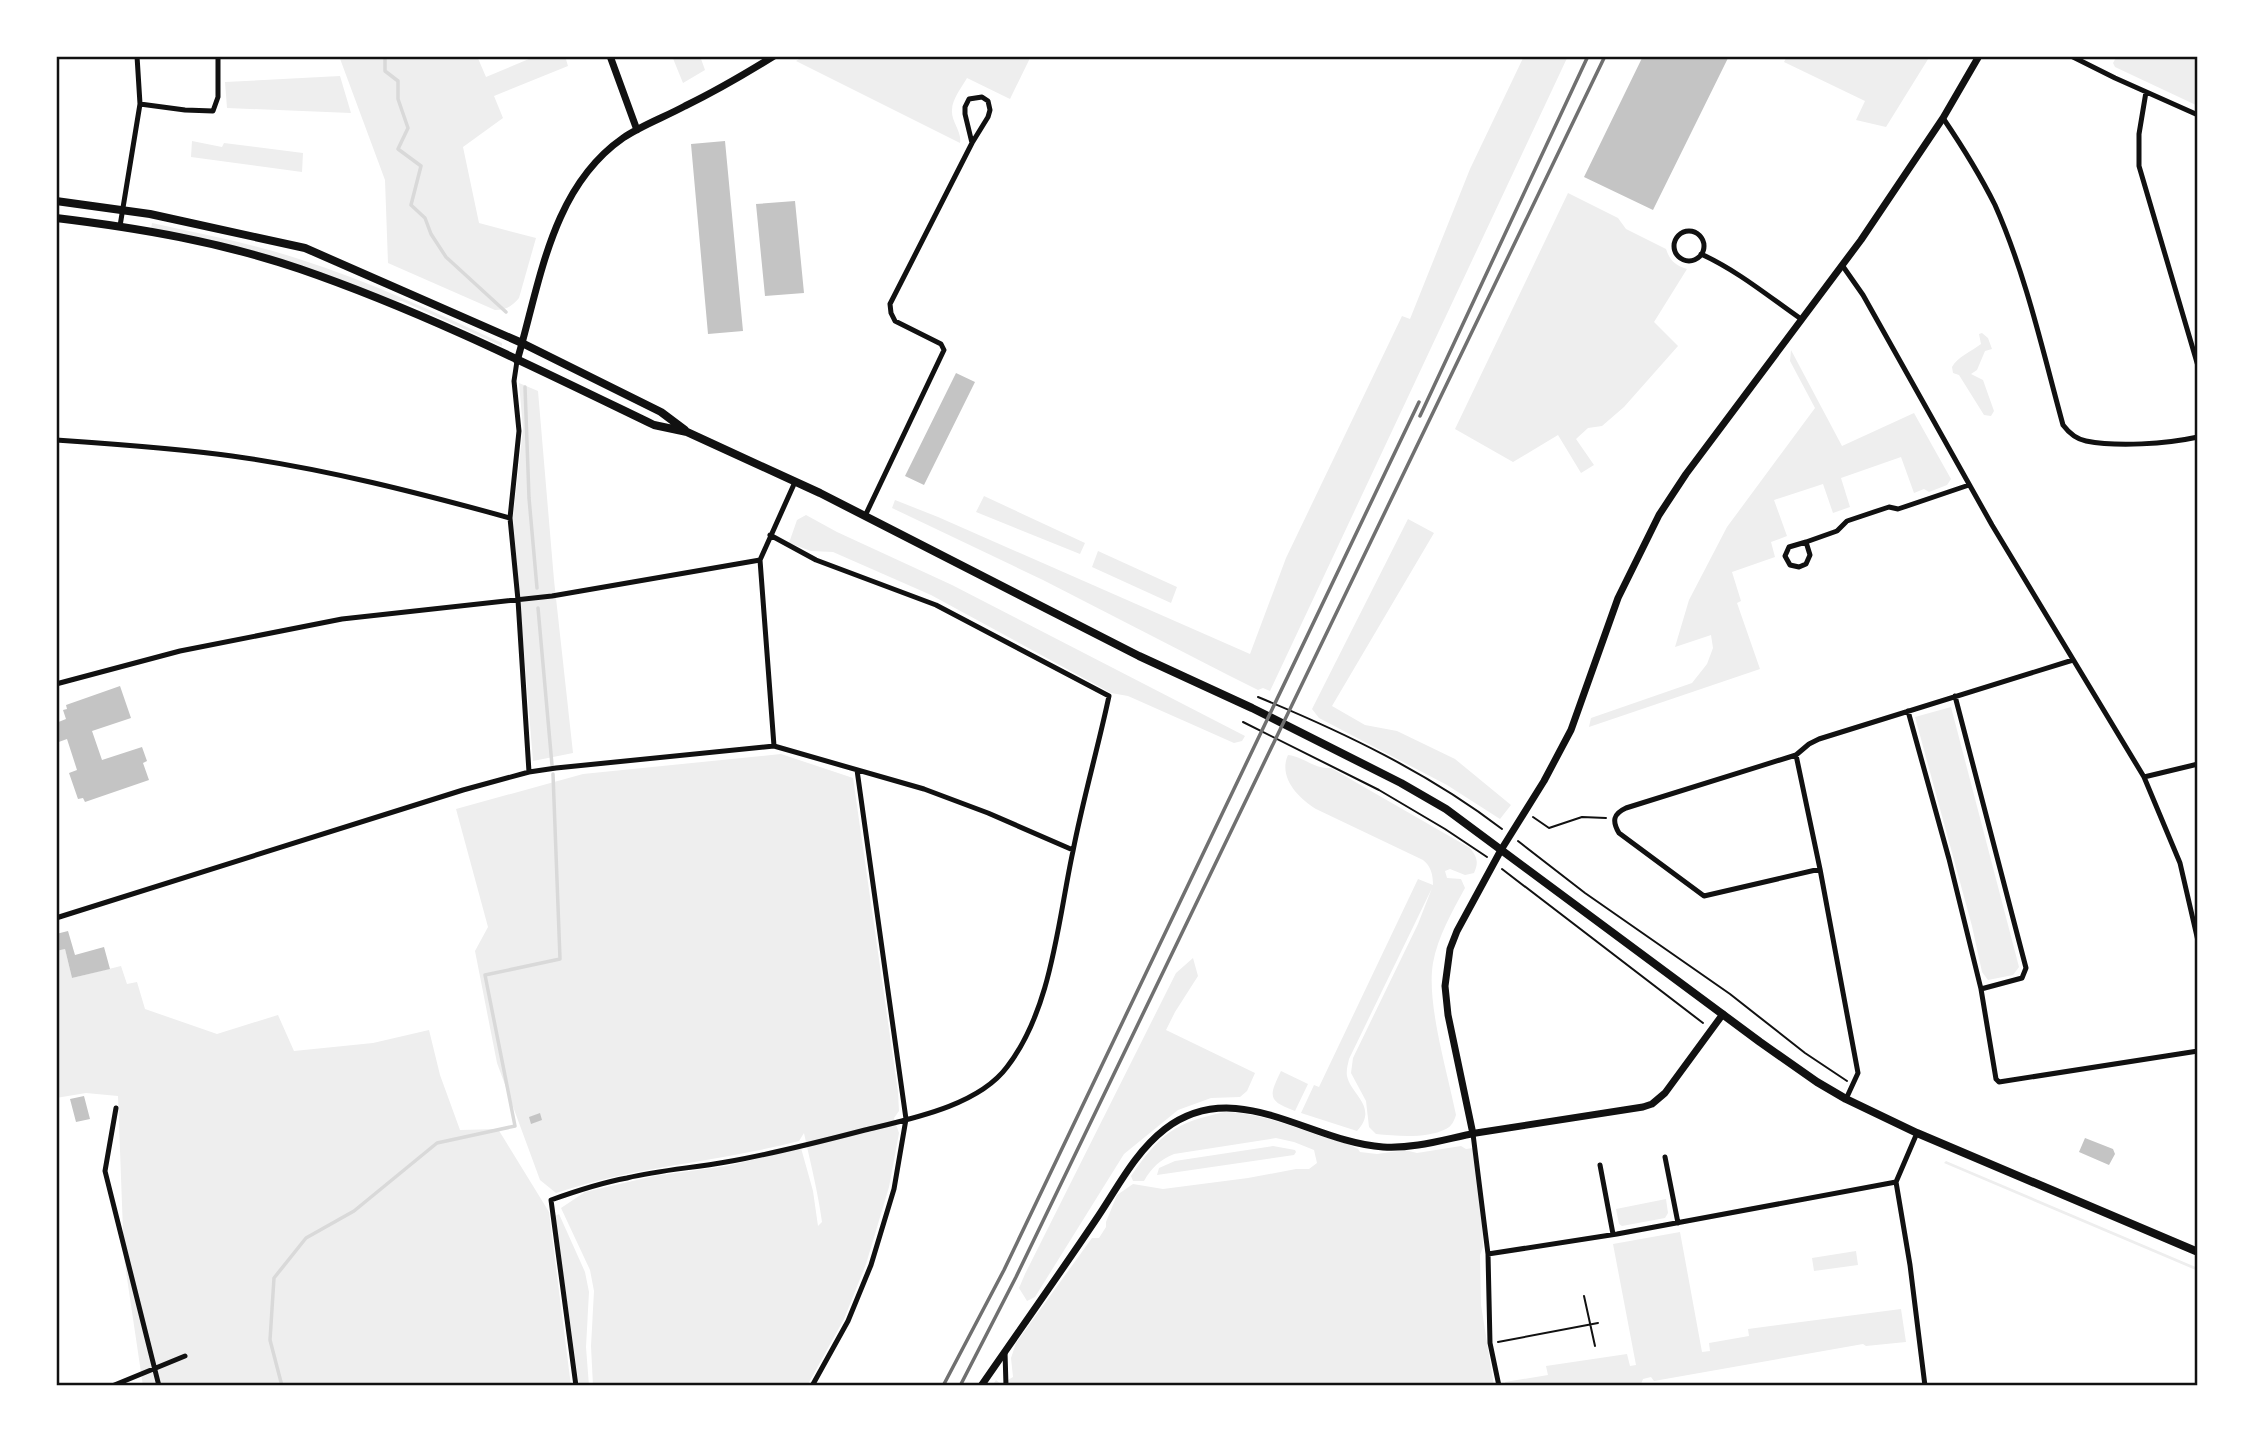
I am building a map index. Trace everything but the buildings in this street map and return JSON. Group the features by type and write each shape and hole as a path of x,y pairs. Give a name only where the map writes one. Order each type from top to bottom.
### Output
{"main road":[{"path":"56,201 123,209 305,248 522,343 661,412 687,432 865,516 1139,656 1252,708 1401,783 1446,809 1723,1014 1817,1082 1846,1099 1917,1133 2198,1252"},
{"path":"56,218 120,226 211,244 299,269 425,317 654,425 687,432"}],"street":[{"path":"120,226 140,104 137,56"},
{"path":"140,104 213,111 218,97 218,56"},
{"path":"610,56 637,130"},
{"path":"529,772 510,518 519,431 514,381 517,360 548,248 564,208 584,178 623,138 721,88 774,56"},
{"path":"1499,1386 1490,1343 1488,1254 1473,1134 1448,1015 1447,964 1457,931 1572,730 1618,598 1659,515 1686,474 1842,265 1943,118 1979,56"},
{"path":"2071,56 2198,115"},
{"path":"2146,92 2139,134 2139,166 2198,366"},
{"path":"865,516 944,354 941,344 895,321 890,304 990,110 988,101 982,97 969,99 965,107 971,143"},
{"path":"1943,118 1995,207 2013,252 2063,425 2068,432 2084,441 2123,443 2157,443 2198,437"},
{"path":"1685,232 1696,233 1703,245 1701,254 1693,260 1680,258 1674,250 1676,238 1685,232"},
{"path":"1701,254 1750,282 1801,319"},
{"path":"1842,265 1863,295 1969,485 2144,777 2180,863 2198,941"},
{"path":"56,440 233,456 349,477 510,518"},
{"path":"774,746 760,560 795,482"},
{"path":"1806,542 1810,555 1807,564 1798,567 1790,565 1786,551 1794,544 1837,531 1847,521 1888,507 1898,509 1969,485"},
{"path":"576,1386 551,1200 586,1187 628,1177 761,1155 906,1119 966,1099 989,1086 1007,1068 1018,1050 1032,1023 1042,993 1056,936 1109,696 936,605 816,560 770,535"},
{"path":"56,684 180,650 342,619 552,596 760,560"},
{"path":"1820,869 1704,896 1619,834 1614,818 1626,808 1796,754 1819,738 2073,660"},
{"path":"1955,696 2026,968 2022,978 1981,989"},
{"path":"1908,711 1981,989 1996,1079 1999,1082 2198,1051"},
{"path":"56,918 463,790 529,772 774,746 924,789 1073,850"},
{"path":"1796,754 1858,1073 1846,1099"},
{"path":"2144,777 2198,764"},
{"path":"812,1386 848,1321 871,1265 894,1189 906,1119 857,771"},
{"path":"981,1386 1133,1162 1166,1128 1183,1118 1219,1108 1250,1109 1342,1139 1381,1147 1405,1147 1652,1104 1665,1093 1723,1014"},
{"path":"116,1108 105,1171 159,1386"},
{"path":"1917,1133 1896,1182 1910,1265 1925,1386"},
{"path":"1665,1157 1678,1223"},
{"path":"1600,1165 1614,1234"},
{"path":"1488,1254 1678,1223 1896,1182"},
{"path":"1005,1352 1006,1386"},
{"path":"111,1386 185,1356"}],"path":[{"path":"1258,697 1312,720 1428,780 1496,825"},
{"path":"1243,722 1379,790 1476,848"},
{"path":"1525,812 1549,828 1581,817 1614,818"},
{"path":"1521,843 1585,893 1730,994 1805,1053 1853,1085"},
{"path":"1504,871 1712,1030"},
{"path":"1584,1296 1595,1346"},
{"path":"1490,1343 1598,1323"}],"shaded area":[{"path":"339,56 477,56 486,77 536,56 565,56 568,66 494,96 503,118 463,147 479,223 536,238 519,298 511,306 495,310 388,263 385,180"},
{"path":"672,56 700,56 705,70 683,83"},
{"path":"804,56 1031,56 1010,99 967,78 952,106 960,143 796,61"},
{"path":"1524,56 1568,56 1270,691 1263,688 1258,690 1043,580 892,508 895,500 938,517 1250,654 1286,558 1402,316 1410,319 1470,169"},
{"path":"1787,56 1930,56 1886,127 1856,120 1865,101 1784,62"},
{"path":"2117,56 2198,56 2198,106 2115,67 2113,63"},
{"path":"340,76 351,113 227,108 225,82"},
{"path":"192,141 222,147 224,143 303,153 302,172 191,157"},
{"path":"1568,193 1618,218 1626,229 1666,249 1674,262 1687,269 1654,322 1678,346 1624,407 1602,426 1588,428 1576,439 1594,465 1581,473 1558,435 1513,462 1455,429"},
{"path":"152,223 263,248 325,268 427,309 502,343 502,346 402,301 389,300 298,266 151,229"},
{"path":"1982,333 1988,338 1992,349 1985,351 1977,370 1971,374 1983,380 1994,411 1991,416 1984,415 1959,375 1953,373 1952,367 1961,357 1981,344 1979,334"},
{"path":"1791,350 1842,446 1914,413 1951,479 1947,485 1929,492 1924,489 1914,493 1901,457 1841,478 1850,507 1833,513 1823,484 1774,500 1787,536 1771,542 1775,557 1732,572 1741,601 1737,603 1760,669 1589,727 1591,718 1692,683 1707,664 1713,648 1711,635 1675,647 1689,600 1727,527 1815,408 1790,361"},
{"path":"519,383 538,391 554,580 573,753 533,761 513,517 523,429"},
{"path":"984,496 1085,543 1080,554 976,512"},
{"path":"806,515 952,585 1245,736 1242,741 1234,743 1128,696 1111,693 931,595 833,552 811,551 789,543 797,520"},
{"path":"1408,519 1434,533 1332,706 1365,725 1397,731 1455,759 1511,805 1500,819 1447,785 1319,718 1312,709"},
{"path":"1098,551 1177,587 1171,603 1092,567"},
{"path":"1951,707 2019,967 2013,975 1988,980 1982,972 1915,717"},
{"path":"781,754 853,778 898,1092 899,1111 894,1118 899,1133 889,1187 866,1264 844,1319 807,1386 593,1386 591,1346 594,1291 590,1270 561,1208 585,1192 654,1176 727,1166 801,1148 813,1191 818,1226 822,1222 804,1133 799,1141 616,1176 556,1193 540,1180 497,1063 475,951 488,927 456,809 583,774"},
{"path":"1288,755 1319,767 1331,768 1470,848 1476,857 1474,873 1465,875 1450,869 1445,871 1447,878 1461,879 1465,888 1450,915 1433,963 1435,1018 1456,1115 1446,1129 1421,1136 1376,1134 1369,1127 1366,1101 1351,1073 1353,1058 1418,924 1432,888 1349,1059 1347,1076 1365,1108 1363,1123 1357,1131 1301,1113 1314,1085 1319,1087 1418,879 1433,885 1433,881 1430,868 1423,860 1316,809 1303,799 1288,779"},
{"path":"65,949 72,978 121,966 127,984 137,982 145,1009 217,1034 278,1015 294,1051 373,1043 429,1030 440,1075 460,1130 498,1129 549,1212 571,1386 143,1386 124,1258 118,1096 86,1093 56,1098 56,951"},
{"path":"1193,958 1198,976 1166,1030 1255,1073 1247,1091 1240,1097 1211,1098 1178,1110 1124,1154 1035,1297 1027,1301 1019,1288 1025,1274 1176,973"},
{"path":"1281,1071 1308,1084 1295,1111 1279,1104 1273,1097 1274,1086"},
{"path":"1225,1112 1272,1120 1348,1144 1360,1152 1377,1154 1405,1150 1417,1153 1461,1146 1466,1149 1473,1148 1482,1213 1481,1305 1494,1386 992,1386 996,1380 1001,1384 1013,1377 1011,1358 1016,1343 1092,1238 1099,1238 1106,1227 1117,1195 1133,1184 1163,1189 1309,1169 1317,1163 1314,1150 1276,1138 1174,1154 1157,1164 1144,1181 1133,1181 1131,1176 1151,1149 1170,1132 1193,1121"},
{"path":"1273,1146 1296,1152 1294,1155 1157,1175 1159,1168 1175,1161"},
{"path":"1946,1161 2198,1268 2198,1271 1944,1163"},
{"path":"1666,1199 1668,1213 1665,1218 1622,1226 1619,1224 1616,1209"},
{"path":"559,1214 585,1272 589,1292 586,1347 589,1386 579,1386 555,1216"},
{"path":"1680,1232 1702,1352 1710,1351 1709,1343 1749,1336 1748,1329 1901,1309 1906,1342 1866,1346 1863,1344 1654,1381 1651,1377 1643,1379 1641,1384 1631,1386 1506,1386 1505,1382 1548,1375 1546,1366 1627,1354 1630,1366 1636,1365 1613,1244"},
{"path":"1856,1251 1858,1265 1814,1271 1812,1258"}],"waterway":[{"path":"385,56 385,71 398,81 398,99 408,128 398,149 421,166 411,205 425,218 431,234 446,257 506,312"},
{"path":"525,387 529,498 537,588"},
{"path":"538,608 552,765"},
{"path":"282,1386 270,1340 274,1278 306,1238 354,1211 437,1143 515,1126 485,975 560,959 553,774"}],"railway":[{"path":"1420,416 1588,56"},
{"path":"960,1386 1016,1277 1605,56"},
{"path":"943,1386 1004,1270 1419,402"}]}
